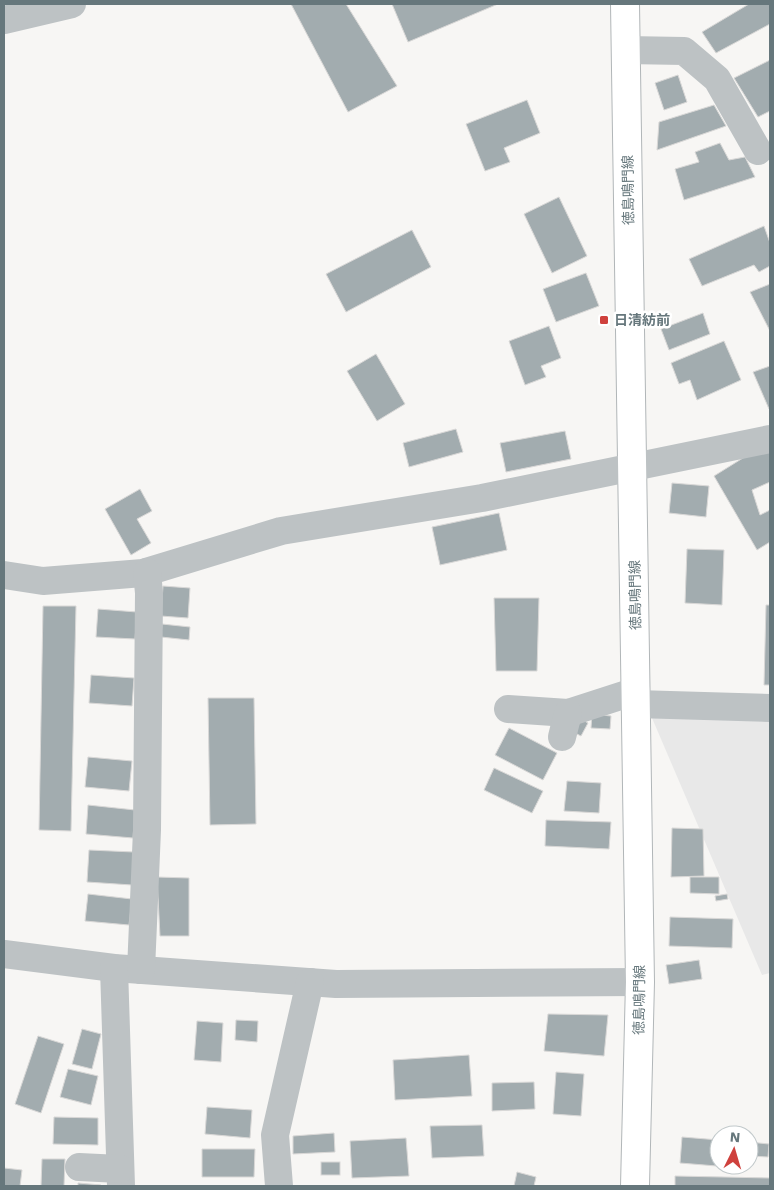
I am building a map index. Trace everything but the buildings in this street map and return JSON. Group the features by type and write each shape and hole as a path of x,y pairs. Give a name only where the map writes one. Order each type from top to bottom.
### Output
{"main road":[{"name":"徳島鳴門線","path":"625,4 640,982 635,1186"}],"street":[{"path":"4,20 72,4"},
{"path":"626,50 684,51 716,79 758,150"},
{"path":"4,575 43,581 147,572 281,531 482,498 770,439"},
{"path":"141,970 147,830 150,593 147,572"},
{"path":"508,710 565,725 636,698 770,708"},
{"path":"4,954 114,968 346,984 640,982"},
{"path":"79,1167 120,1178 114,968"},
{"path":"278,1186 275,1135 310,982"}],"shaded area":[{"path":"770,699 770,973 762,975 652,718"}],"place":[{"name":"日清紡前","path":"604,320"}]}
